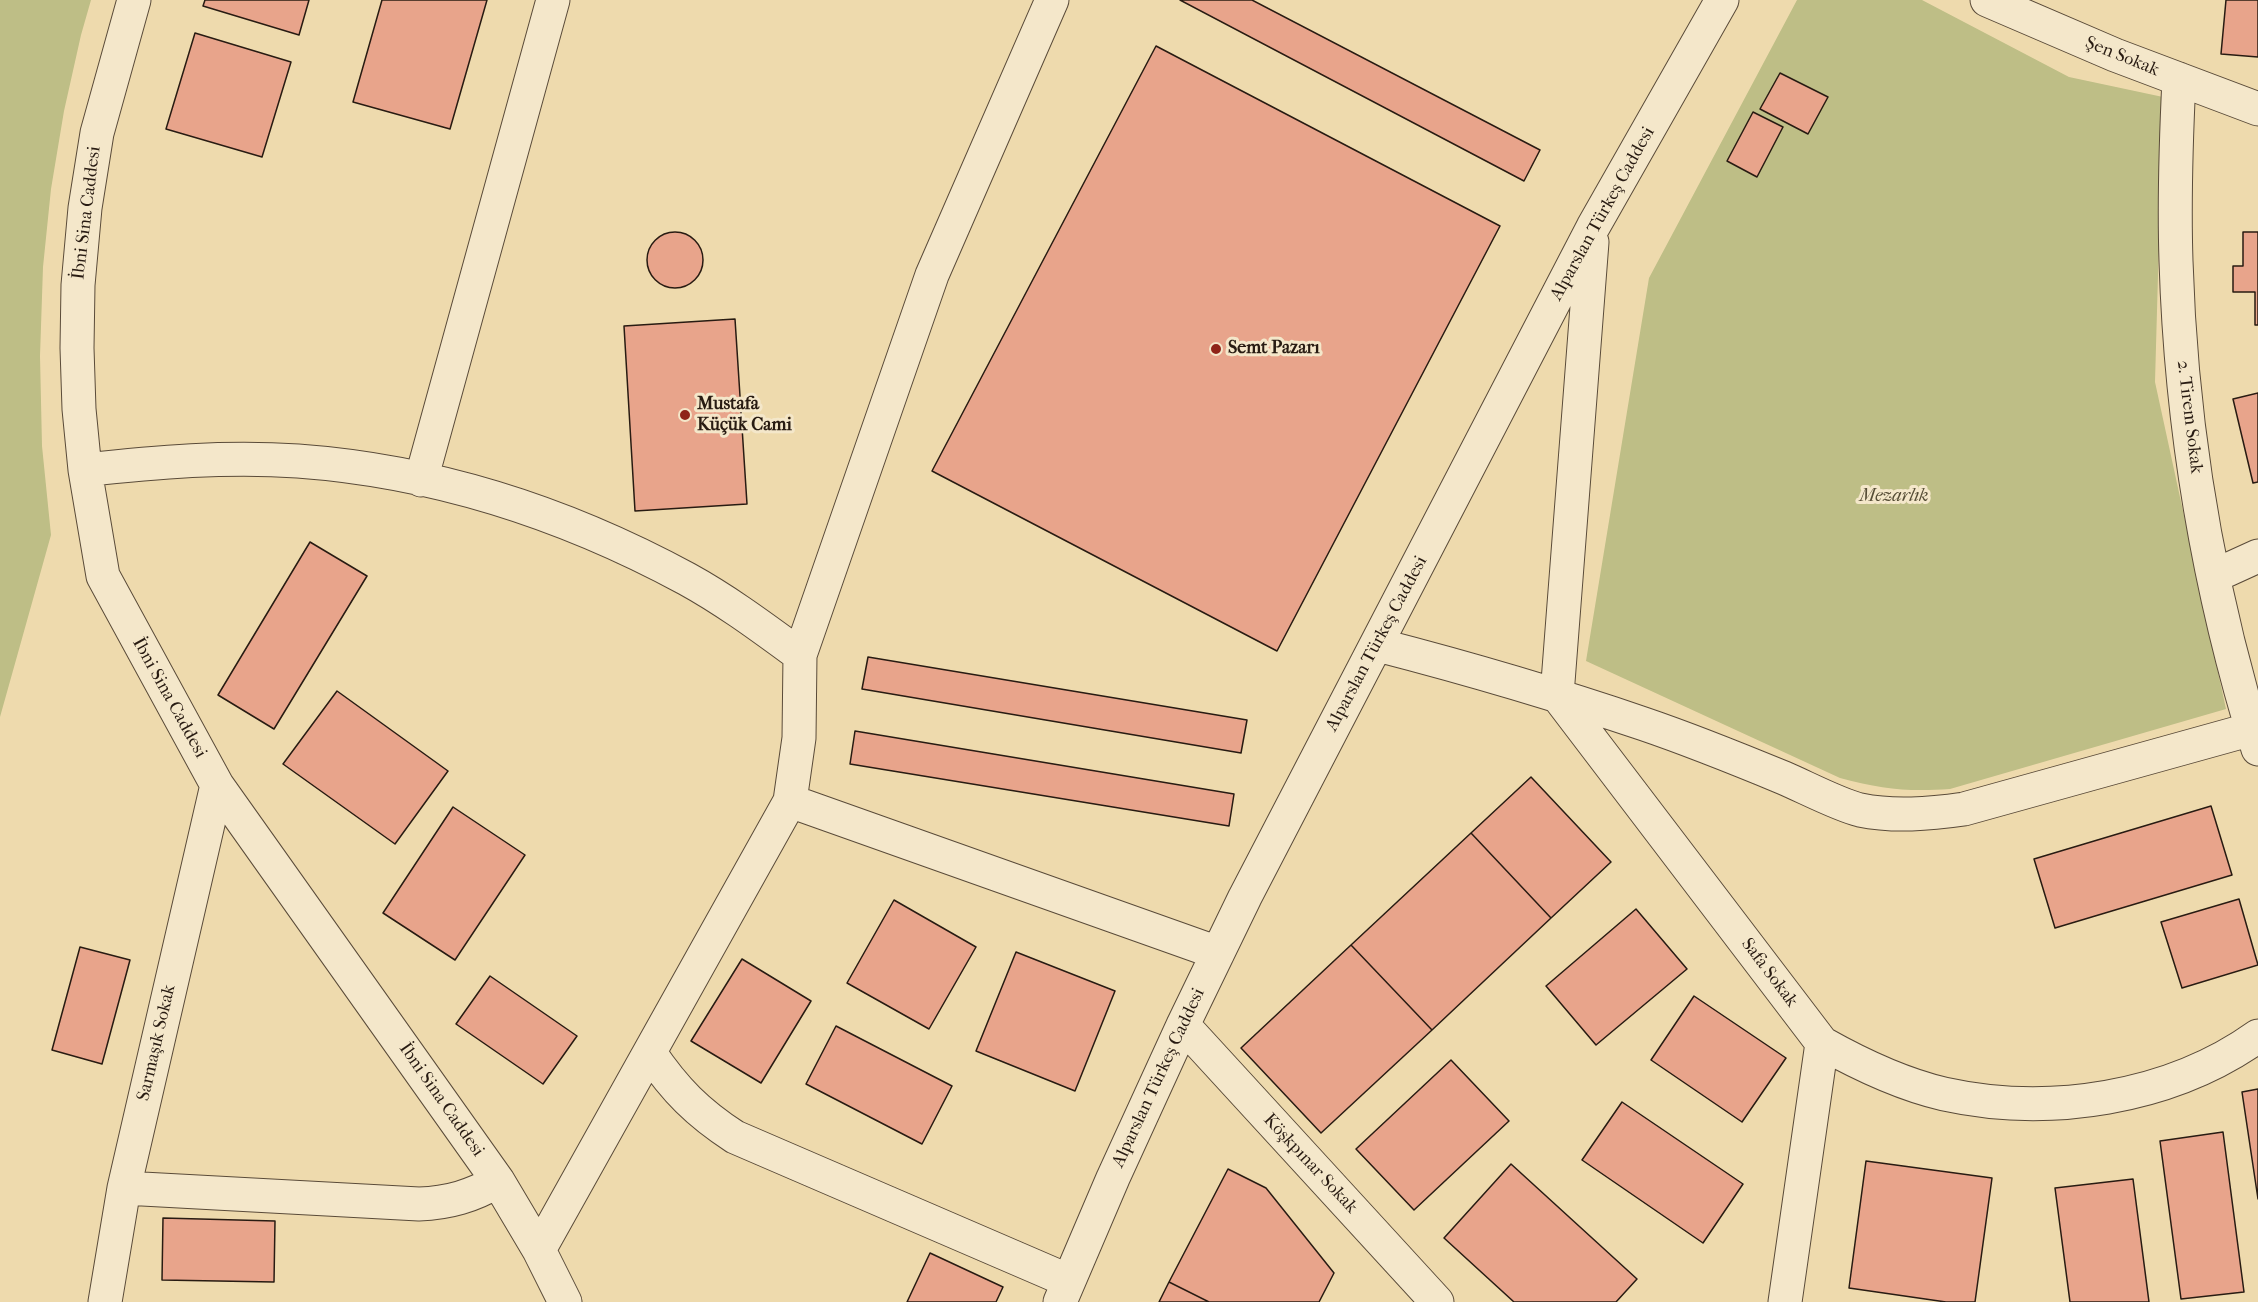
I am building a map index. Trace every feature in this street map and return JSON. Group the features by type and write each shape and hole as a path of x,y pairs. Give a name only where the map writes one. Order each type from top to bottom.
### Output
{"street":[{"name":"İbni Sina Caddesi","path":"134,0 97,133 85,208 78,285 77,348 85,470 103,576 217,785 498,1181 539,1250 565,1302"},
{"path":"421,480 553,0"},
{"path":"539,1250 790,801 799,738 800,655 932,275 1052,0"},
{"name":"Alparslan Türkeş Caddesi","path":"1065,1292 1183,1025 1310,770 1378,645 1593,227 1722,0"},
{"name":"Şen Sokak","path":"1987,0 2115,55 2258,109"},
{"name":"2. Tirem Sokak","path":"2179,79 2175,170 2176,249 2181,351 2191,441 2205,531 2223,620 2255,739"},
{"path":"1557,695 1593,227"},
{"path":"85,470 156,462 298,461 357,468 421,480 504,500 567,522 629,549 689,580 800,655"},
{"path":"2214,576 2258,556"},
{"path":"1378,645 1557,695 1646,724 1858,809 1893,814 1928,814 1964,809 2255,739"},
{"name":"Safa Sokak","path":"1557,695 1822,1043"},
{"name":"Sarmaşık Sokak","path":"105,1302 124,1188 217,785"},
{"path":"790,801 1218,952"},
{"name":"Köşkpınar Sokak","path":"1183,1025 1437,1302"},
{"path":"1785,1302 1822,1043 1860,1064 1901,1081 1943,1094 1987,1101 2031,1104 2074,1102 2113,1096 2169,1081 2213,1063 2258,1036"},
{"path":"650,1053 689,1103 735,1137 1065,1292"},
{"path":"124,1188 419,1204 460,1199 480,1192 498,1181"}],"green space":[{"path":"0,0 91,0 64,111 51,189 43,267 40,356 42,446 51,535 0,717"},
{"name":"Mezarlık","path":"1797,0 1922,0 2069,77 2163,97 2155,382 2226,709 1950,789 1907,790 1840,778 1586,661 1649,278"}],"building":[{"path":"205,0 309,0 299,35 203,6"},
{"path":"382,0 487,0 450,129 353,102"},
{"path":"1180,0 1252,0 1540,150 1524,181"},
{"path":"2226,0 2258,0 2258,57 2221,54"},
{"path":"195,33 291,62 262,157 166,129"},
{"name":"Semt Pazarı","path":"1156,46 1500,226 1277,651 932,471"},
{"path":"1780,73 1828,97 1808,134 1760,109"},
{"path":"1753,112 1783,127 1757,177 1727,161"},
{"path":"675,232 695,240 703,260 695,280 675,288 655,280 647,260 655,240"},
{"path":"2243,232 2258,232 2258,325 2255,325 2255,292 2233,292 2233,266 2243,266"},
{"name":"Mustafa Küçük Cami","path":"735,319 747,504 635,511 624,326"},
{"path":"2258,393 2258,482 2253,483 2233,399"},
{"path":"310,542 367,576 274,729 218,695"},
{"path":"868,657 1247,720 1241,753 862,689"},
{"path":"337,691 448,771 395,844 283,764"},
{"path":"855,731 1234,794 1229,826 850,764"},
{"path":"1531,777 1611,862 1551,918 1471,833"},
{"path":"2211,806 2232,875 2055,928 2034,859"},
{"path":"453,807 525,855 455,960 383,913"},
{"path":"1471,833 1551,918 1432,1030 1351,945"},
{"path":"2239,899 2258,965 2182,988 2161,922"},
{"path":"894,900 976,947 929,1029 847,983"},
{"path":"1636,909 1687,969 1596,1045 1546,986"},
{"path":"1351,945 1432,1030 1321,1133 1241,1048"},
{"path":"80,947 130,960 102,1064 52,1050"},
{"path":"1016,952 1115,991 1075,1091 976,1051"},
{"path":"742,959 811,1001 761,1083 691,1041"},
{"path":"490,976 577,1036 543,1084 456,1024"},
{"path":"1694,996 1786,1058 1742,1122 1651,1060"},
{"path":"836,1026 952,1086 922,1144 806,1084"},
{"path":"1451,1060 1509,1121 1414,1210 1356,1149"},
{"path":"2258,1089 2258,1199 2242,1092"},
{"path":"1622,1102 1743,1184 1703,1243 1582,1160"},
{"path":"2223,1132 2244,1292 2181,1299 2160,1141"},
{"path":"1866,1161 1992,1178 1975,1302 1946,1302 1849,1288"},
{"path":"1511,1164 1637,1279 1616,1302 1514,1302 1444,1238"},
{"path":"1228,1169 1266,1188 1334,1273 1319,1302 1209,1302 1169,1282"},
{"path":"2133,1179 2149,1302 2070,1302 2055,1188"},
{"path":"163,1218 275,1221 274,1282 162,1280"},
{"path":"930,1253 1003,1287 996,1302 907,1302"},
{"path":"1169,1282 1209,1302 1159,1302"}],"place":[{"name":"Semt Pazarı","path":"1216,349"},
{"name":"Mustafa Küçük Cami","path":"685,415"}]}
